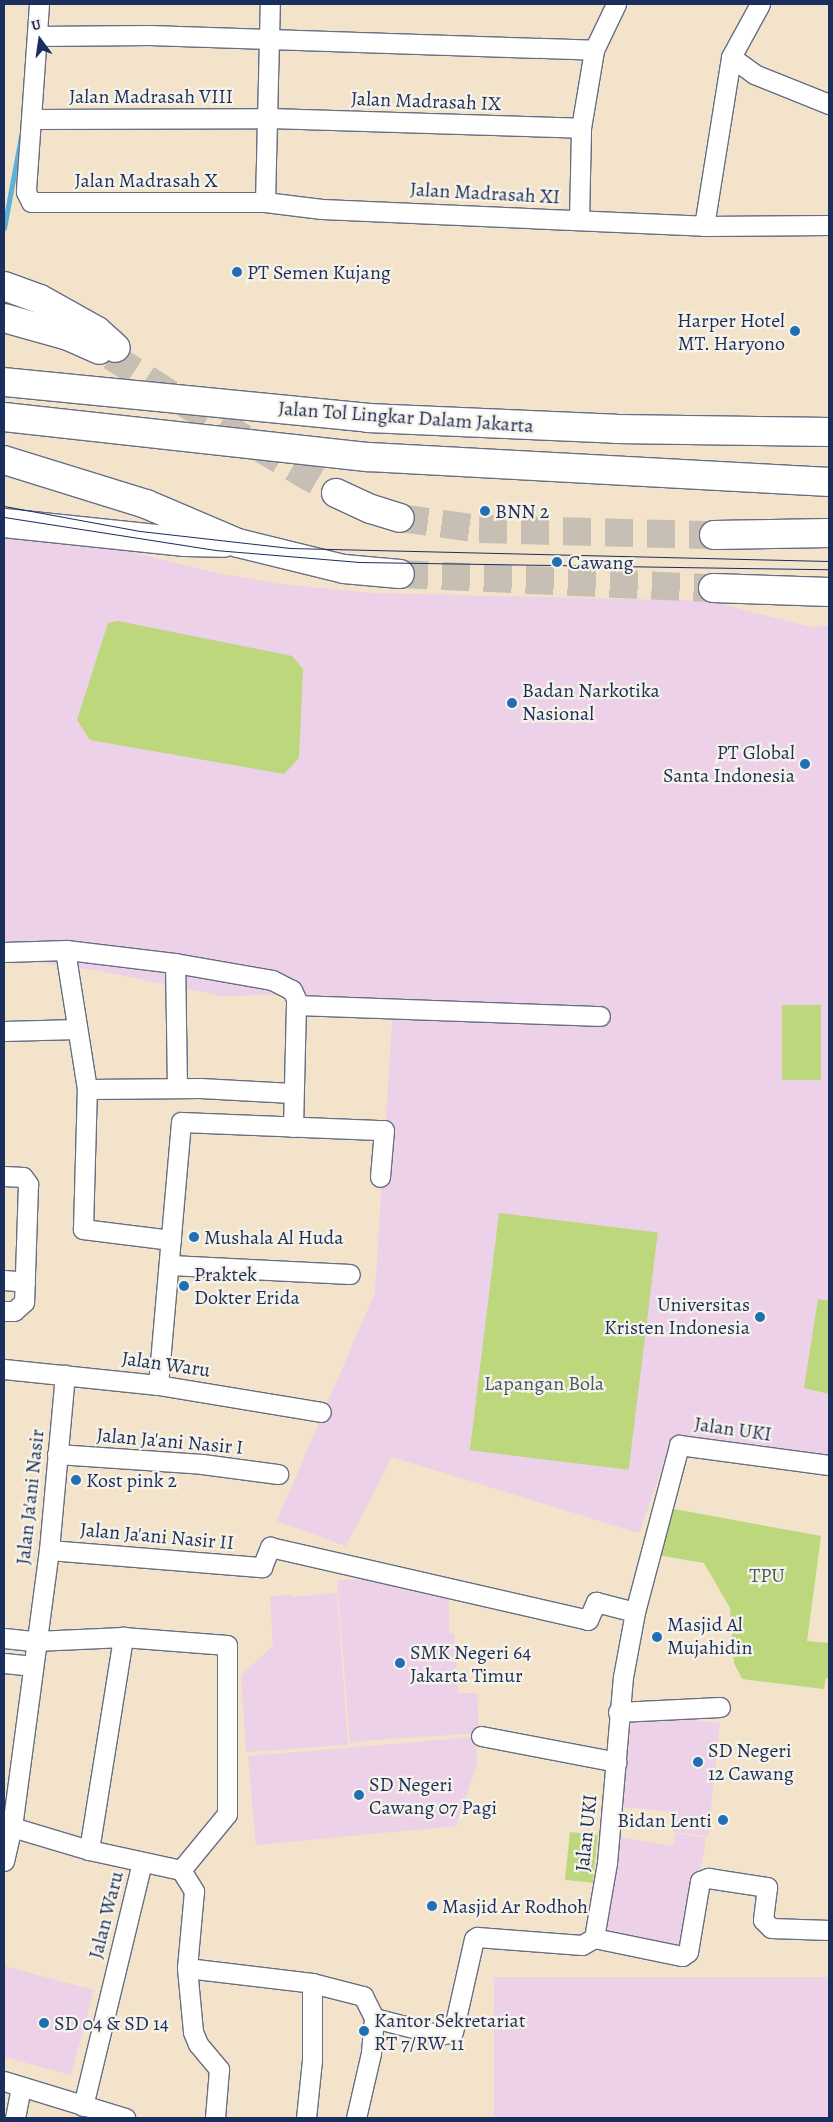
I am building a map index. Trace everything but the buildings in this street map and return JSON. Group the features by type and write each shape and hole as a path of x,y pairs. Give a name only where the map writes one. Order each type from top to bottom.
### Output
{"highway":[{"path":"4,286 40,299 97,331 114,352 68,336 4,318"},
{"name":"Jalan Tol Lingkar Dalam Jakarta","path":"4,382 368,418 616,429 823,431"},
{"name":"Jalan Tol Lingkar Dalam Jakarta","path":"4,417 368,457 703,473"},
{"path":"4,460 118,495 238,543 344,569 400,574"},
{"path":"703,473 829,470"},
{"path":"703,473 829,482"},
{"path":"4,480 118,495"},
{"path":"336,493 371,510 400,518"},
{"path":"4,523 185,542 238,543"},
{"path":"714,535 829,532"},
{"path":"714,588 829,592"}],"street":[{"path":"32,119 39,4"},
{"path":"265,202 269,118 270,4"},
{"path":"579,219 581,128 594,50 616,4"},
{"path":"704,226 731,57 760,4"},
{"path":"37,36 270,38 594,50"},
{"path":"731,57 754,74 829,104"},
{"name":"Jalan Madrasah VIII","path":"32,119 269,118"},
{"name":"Jalan Madrasah IX","path":"269,118 581,128"},
{"name":"Jalan Madrasah X","path":"32,119 28,200 36,203 265,202"},
{"name":"Jalan Madrasah XI","path":"265,202 322,208 704,226 829,225"},
{"path":"67,950 87,1089 83,1229 171,1240"},
{"path":"4,952 67,950 175,963 272,980 292,990 296,1002 292,1093 293,1127"},
{"path":"175,963 177,1087"},
{"path":"296,1002 299,1005 600,1016"},
{"path":"4,1031 77,1029"},
{"path":"87,1089 177,1087 292,1093"},
{"path":"158,1385 181,1122 384,1130 380,1177"},
{"path":"4,1176 23,1177 28,1184 25,1282 21,1307 4,1311"},
{"path":"170,1265 350,1274"},
{"path":"4,1280 25,1282"},
{"name":"Jalan Waru","path":"4,1369 158,1385 321,1412"},
{"name":"Jalan Ja'ani Nasir","path":"4,1861 8,1836 11,1771 31,1666 49,1550 65,1375"},
{"name":"Jalan UKI","path":"594,1938 607,1863 616,1762 618,1712 635,1612 679,1445 829,1465"},
{"name":"Jalan Ja'ani Nasir I","path":"57,1454 202,1464 278,1474"},
{"name":"Jalan Ja'ani Nasir II","path":"49,1550 262,1567 270,1547 588,1620 596,1602 635,1612"},
{"path":"89,1850 123,1637"},
{"path":"4,1638 35,1641 123,1637 227,1645 227,1814 181,1870 194,1891 186,1968 193,2032 198,2044 218,2069 215,2118"},
{"path":"4,1662 31,1666"},
{"path":"618,1712 720,1707"},
{"path":"481,1736 616,1762"},
{"path":"8,1836 89,1850 142,1863"},
{"name":"Jalan Waru","path":"83,2106 142,1863 181,1870"},
{"path":"374,2018 440,2035 453,2032 474,1938 477,1937 582,1945 594,1938 682,1956 688,1952 700,1881 708,1878 767,1887 763,1920 771,1928 829,1930"},
{"path":"186,1968 312,1983 363,1996 374,2018 370,2053 356,2118"},
{"path":"306,2118 312,2060 312,1983"},
{"path":"15,2118 12,2084 125,2118"}],"shaded area":[{"path":"4,522 222,574 280,584 373,593 710,601 811,627 829,626 829,1455 674,1434 639,1533 392,1457 346,1546 277,1521 375,1292 393,1006 376,999 310,994 222,996 100,971 4,958"},
{"name":"SMK Negeri 64 Jakarta Timur","path":"411,1579 411,1592 449,1589 449,1633 454,1633 458,1693 477,1693 479,1733 350,1742 337,1580"},
{"path":"337,1593 348,1745 246,1752 241,1675 273,1646 270,1596 291,1595 291,1597"},
{"path":"632,1714 720,1723 708,1836 673,1832 675,1812 622,1807"},
{"name":"SD Negeri Cawang 07 Pagi","path":"476,1737 477,1764 456,1826 256,1845 248,1756"},
{"path":"676,1833 706,1838 688,1947 597,1932 613,1836 673,1846"},
{"name":"SD 04 & SD 14","path":"4,1966 94,1990 71,2075 4,2057"},
{"path":"494,1977 829,1977 829,2118 494,2118"}],"green space":[{"path":"118,621 292,656 303,669 299,758 284,774 90,740 77,720 108,623"},
{"path":"782,1005 821,1005 821,1080 782,1080"},
{"name":"Lapangan Bola","path":"499,1213 658,1232 629,1470 470,1450"},
{"path":"818,1299 829,1301 829,1394 804,1388"},
{"name":"TPU","path":"663,1507 821,1536 807,1641 829,1643 829,1678 826,1678 824,1689 742,1679 734,1663 730,1608 704,1563 651,1554"},
{"path":"570,1832 598,1835 593,1883 565,1880"}],"waterway":[{"path":"4,228 21,136"}],"tunnel":[{"path":"111,356 184,403 336,493"},
{"path":"400,518 479,529 714,535"},
{"path":"400,574 713,588"}],"tram line":[{"path":"4,506 140,531 290,548 829,561"},
{"path":"4,517 215,550 360,562 829,569"}],"place":[{"name":"PT Semen Kujang","path":"237,272"},
{"name":"Harper Hotel MT. Haryono","path":"795,331"},
{"name":"BNN 2","path":"485,511"},
{"name":"Cawang","path":"557,562"},
{"name":"Badan Narkotika Nasional","path":"512,703"},
{"name":"PT Global Santa Indonesia","path":"805,764"},
{"name":"Mushala Al Huda","path":"194,1237"},
{"name":"Praktek Dokter Erida","path":"184,1286"},
{"name":"Universitas Kristen Indonesia","path":"760,1317"},
{"name":"Kost pink 2","path":"76,1480"},
{"name":"Masjid Al Mujahidin","path":"657,1637"},
{"name":"SMK Negeri 64 Jakarta Timur","path":"400,1663"},
{"name":"SD Negeri 12 Cawang","path":"698,1762"},
{"name":"SD Negeri Cawang 07 Pagi","path":"359,1795"},
{"name":"Bidan Lenti","path":"723,1820"},
{"name":"Masjid Ar Rodhoh","path":"432,1906"},
{"name":"SD 04 & SD 14","path":"44,2023"},
{"name":"Kantor Sekretariat RT 7/RW 11","path":"364,2031"}]}
